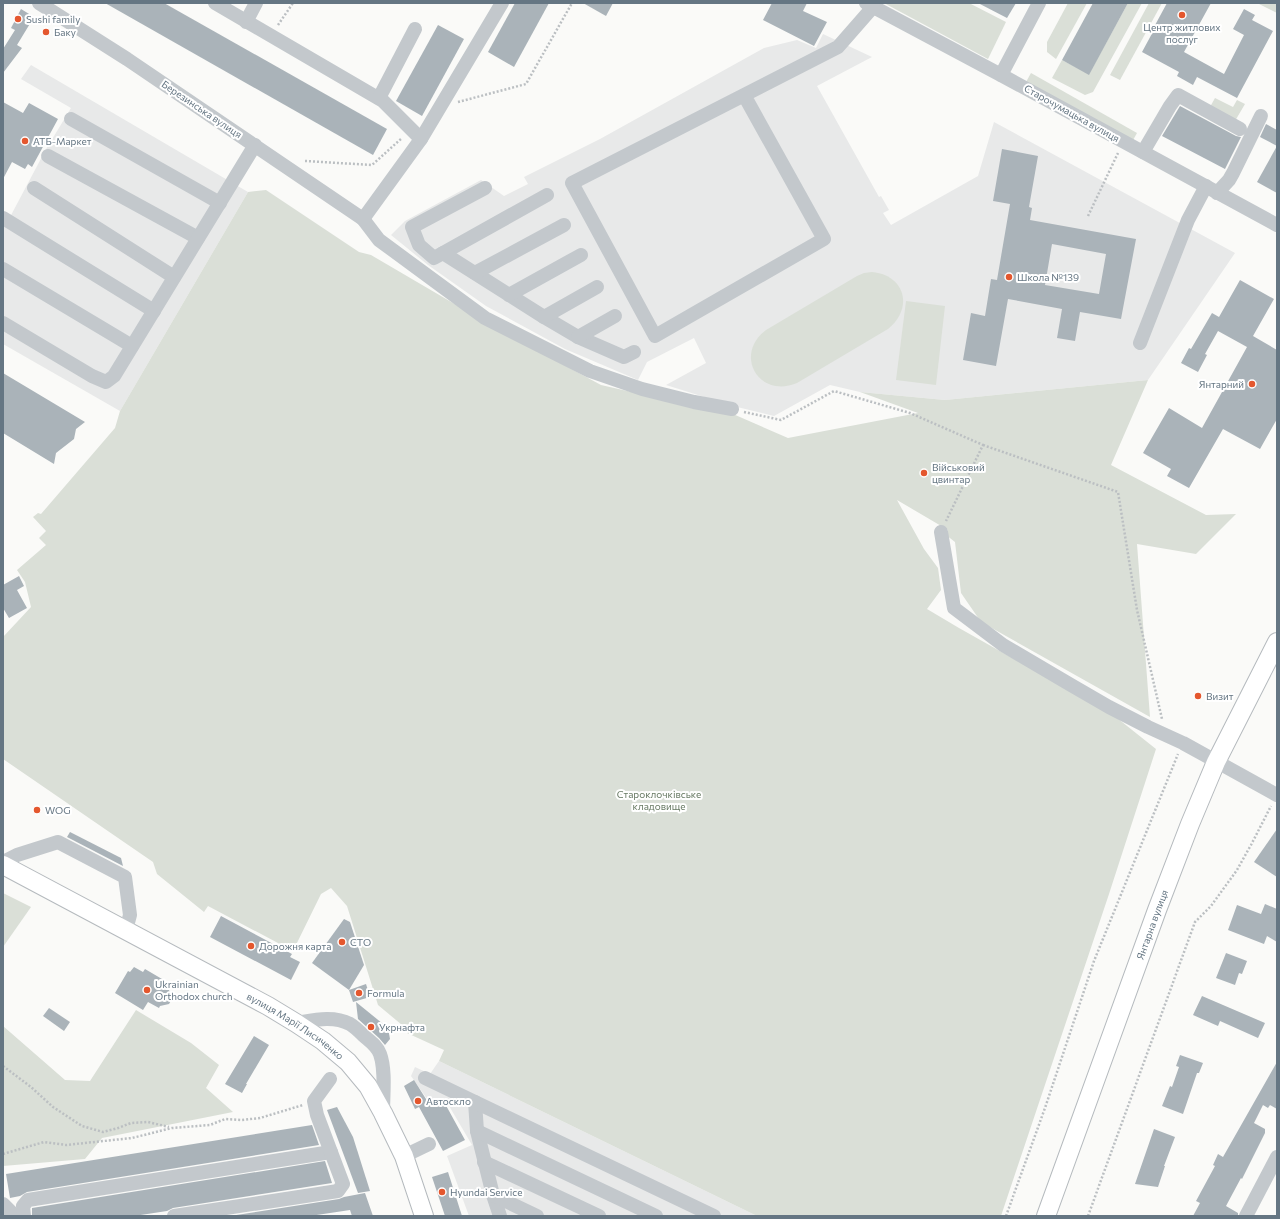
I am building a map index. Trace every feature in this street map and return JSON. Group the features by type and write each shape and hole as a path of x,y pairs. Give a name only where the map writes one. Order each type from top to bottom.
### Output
{"main road":[{"name":"Янтарна вулиця","path":"1046,1216 1157,910 1190,824 1216,762 1277,642"},
{"name":"вулиця Марії Лисиченко","path":"3,865 262,1003 323,1041 348,1062 368,1086 404,1156 424,1216"}],"street":[{"name":"Березинська вулиця","path":"39,3 127,58 363,218 379,240 485,318 590,371 642,389 694,402 732,409"},
{"path":"215,3 379,98 417,134"},
{"path":"246,22 256,3"},
{"path":"363,218 417,134 439,109 502,3"},
{"path":"1002,75 1039,3"},
{"path":"744,94 824,239 655,336 572,183 744,94 838,47 869,5"},
{"name":"Старочумацька вулиця","path":"869,5 1002,75 1277,225"},
{"path":"379,98 415,29"},
{"path":"1143,152 1178,95 1240,129"},
{"path":"1140,343 1188,220 1211,190 1231,176 1260,116"},
{"path":"70,118 220,203"},
{"path":"3,323 92,376 106,382 114,376 255,145"},
{"path":"48,156 198,238"},
{"path":"34,188 174,277"},
{"path":"484,188 412,227 419,245 434,258 547,195"},
{"path":"3,218 154,311"},
{"path":"475,273 564,225"},
{"path":"402,256 419,245"},
{"path":"443,253 578,337 624,357 634,352"},
{"path":"509,295 581,255"},
{"path":"3,269 132,346"},
{"path":"544,317 597,287"},
{"path":"578,337 615,316"},
{"path":"941,532 954,608 1003,646 1110,707 1183,743 1277,794"},
{"path":"3,862 17,855 58,842 125,877 130,916 126,930"},
{"path":"296,1023 326,1019 342,1021 351,1025 375,1045 380,1054 383,1066 383,1113"},
{"path":"425,1078 714,1216"},
{"path":"174,1216 338,1190 343,1184 317,1115 314,1101 330,1079"},
{"path":"475,1102 477,1131 484,1162 500,1216"},
{"path":"477,1131 656,1216"},
{"path":"404,1156 429,1144"},
{"path":"24,1216 23,1206 28,1200 331,1152"},
{"path":"1246,1216 1277,1157"},
{"path":"484,1162 599,1216"},
{"path":"493,1195 537,1216"},
{"path":"3,1204 15,1216"}],"path":[{"path":"270,36 293,3"},
{"path":"439,109 450,104 526,84 572,3"},
{"path":"305,161 372,165 417,134"},
{"path":"1088,216 1119,150"},
{"path":"732,409 780,420 834,391 910,413 983,445 1118,492 1137,610 1166,735"},
{"path":"941,532 983,445"},
{"path":"1006,1216 1043,1114 1094,961 1183,743"},
{"path":"1088,1216 1195,922 1211,906 1237,870 1277,794"},
{"path":"3,1066 54,1107 82,1126 103,1132 131,1123 148,1122 172,1128"},
{"path":"3,1154 44,1142 66,1145 132,1138 172,1128 210,1125 225,1119 242,1120 260,1118 314,1101"}],"shaded area":[{"path":"823,34 872,57 817,86 879,197 881,196 889,210 883,213 891,225 978,176 994,122 1235,253 1148,380 945,400 860,392 830,385 774,416 733,406 666,385 706,363 694,338 647,362 638,380 565,349 486,306 428,265 391,235 405,221 481,180 504,196 528,184 524,177 600,139 764,48 797,40 816,48"},
{"path":"31,65 248,192 120,411 3,344 3,216 9,219 45,151 71,108 21,79"},
{"path":"439,1061 757,1216 469,1216 447,1156 472,1145 445,1099 432,1106 411,1076 415,1067 430,1074"}],"green space":[{"path":"884,3 969,3 1006,22 988,59"},
{"path":"1068,3 1087,3 1056,59 1047,52 1047,42"},
{"path":"1128,3 1142,3 1093,92 1085,95 1052,78 1062,60 1089,74"},
{"path":"1149,3 1162,3 1120,80 1110,75"},
{"path":"1257,3 1277,3 1277,13"},
{"path":"1031,73 1137,133 1132,142 1026,82"},
{"path":"1215,98 1233,107 1237,100 1245,104 1235,121 1210,107"},
{"name":"Староклочківське кладовище","path":"266,190 359,252 371,255 499,330 601,385 733,414 788,438 918,413 860,392 945,400 1148,380 1111,465 1206,515 1236,514 1196,554 1137,544 1150,717 981,622 961,593 955,542 946,535 948,530 897,500 924,549 938,568 941,590 927,609 1112,714 1156,749 1001,1216 757,1216 439,1061 444,1050 407,1033 408,1030 378,1005 347,906 331,888 321,894 293,951 208,906 204,912 157,874 153,862 3,759 3,637 31,607 25,582 17,570 46,545 39,538 46,531 33,517 38,513 41,514 115,428 120,411 248,192"},
{"path":"872,272 883,274 892,279 902,294 903,303 901,312 896,321 888,329 797,383 783,386 771,385 762,380 755,372 751,362 752,351 756,340 766,330 857,276"},
{"path":"906,301 945,306 936,385 896,380"},
{"path":"3,893 31,907 3,947"},
{"path":"136,1010 191,1043 219,1065 206,1088 233,1112 102,1138 85,1159 3,1166 3,1026 65,1080 90,1081"}],"building":[{"path":"105,3 164,3 387,129 373,155"},
{"path":"515,3 549,3 514,67 488,52"},
{"path":"583,3 613,3 606,16"},
{"path":"772,3 807,3 803,11 827,22 814,46 763,20"},
{"path":"978,3 1016,3 1007,18"},
{"path":"1093,3 1128,3 1089,75 1062,60"},
{"path":"1167,3 1211,3 1184,52 1224,74 1244,35 1233,29 1244,9 1255,15 1252,20 1273,31 1237,98 1197,77 1193,85 1177,76 1179,72 1142,52"},
{"path":"21,9 34,17 17,45 22,48 3,73 3,49 15,30 11,28"},
{"path":"438,25 464,39 422,116 396,101"},
{"name":"АТБ-Маркет","path":"3,102 23,113 29,103 58,119 32,167 28,164 25,169 12,162 3,179"},
{"path":"1180,106 1236,136 1241,137 1225,169 1162,136"},
{"path":"1266,124 1277,130 1277,146 1260,137"},
{"path":"1277,146 1277,193 1257,182"},
{"path":"1002,149 1038,156 1029,207 1032,208 1030,220 1136,239 1121,319 1080,312 1075,341 1057,338 1062,309 1008,299 996,366 963,360 971,313 985,316 991,279 997,280 1010,204 993,201","holes":["1052,244 1106,254 1099,294 1045,285"]},
{"path":"1240,280 1274,299 1253,336 1277,350 1277,419 1260,449 1223,429 1189,488 1167,476 1171,469 1143,453 1169,408 1202,428 1247,347 1218,331 1205,354 1207,355 1198,372 1181,363 1212,313 1219,317"},
{"path":"3,373 85,422 76,429 74,439 56,453 54,464 3,433"},
{"path":"19,576 24,586 17,590 27,608 9,618 3,608 3,585"},
{"path":"1277,829 1277,877 1254,862"},
{"path":"70,832 121,858 123,866 67,837"},
{"path":"1265,904 1277,909 1277,942 1267,936 1264,944 1228,930 1237,905 1261,914"},
{"name":"Дорожня карта","path":"221,916 292,954 290,957 300,962 291,980 210,937"},
{"name":"СТО","path":"344,919 350,922 364,965 349,990 312,963"},
{"path":"1226,953 1247,961 1242,974 1239,973 1235,985 1216,978"},
{"path":"134,967 143,972 145,969 162,979 161,982 171,988 169,990 172,999 169,1004 160,1006 159,1008 148,1002 143,1010 115,993 128,971 130,972"},
{"name":"Formula","path":"366,984 370,997 353,1002 349,990"},
{"path":"1202,996 1265,1023 1258,1038 1220,1021 1218,1026 1193,1015"},
{"path":"356,1002 388,1028 390,1039 385,1045 358,1019"},
{"path":"49,1008 70,1022 64,1031 43,1016"},
{"path":"254,1036 269,1045 242,1093 225,1084"},
{"path":"1180,1055 1203,1063 1199,1073 1197,1073 1183,1114 1162,1106 1170,1086 1172,1087 1179,1067 1176,1066"},
{"path":"1277,1062 1277,1109 1270,1105 1268,1108 1263,1105 1254,1123 1265,1129 1265,1133 1242,1179 1241,1178 1226,1206 1238,1213 1238,1216 1193,1216 1200,1203 1196,1201 1215,1166 1213,1165 1218,1154 1223,1157"},
{"path":"414,1080 431,1107 443,1100 465,1140 443,1151 419,1107 415,1109 404,1086"},
{"path":"337,1107 353,1137 370,1191 358,1193 327,1110"},
{"path":"312,1125 319,1145 27,1192 20,1196 10,1198 6,1174"},
{"path":"1154,1129 1175,1137 1158,1187 1135,1184"},
{"path":"325,1161 332,1183 173,1208 167,1211 134,1216 32,1216 32,1208"},
{"path":"448,1172 462,1216 445,1216 432,1177"},
{"path":"365,1193 373,1216 352,1216 350,1210 310,1216 230,1216 339,1199"}],"place":[{"name":"Центр житлових послуг","path":"1182,15"},
{"name":"Sushi family","path":"18,19"},
{"name":"Баку","path":"46,32"},
{"name":"АТБ-Маркет","path":"25,141"},
{"name":"Школа №139","path":"1009,277"},
{"name":"Янтарний","path":"1252,384"},
{"name":"Військовий цвинтар","path":"924,473"},
{"name":"Визит","path":"1198,696"},
{"name":"WOG","path":"37,810"},
{"name":"СТО","path":"342,942"},
{"name":"Дорожня карта","path":"251,946"},
{"name":"Ukrainian Orthodox church","path":"147,990"},
{"name":"Formula","path":"359,993"},
{"name":"Укрнафта","path":"371,1027"},
{"name":"Автоскло","path":"418,1101"},
{"name":"Hyundai Service","path":"442,1192"}]}
